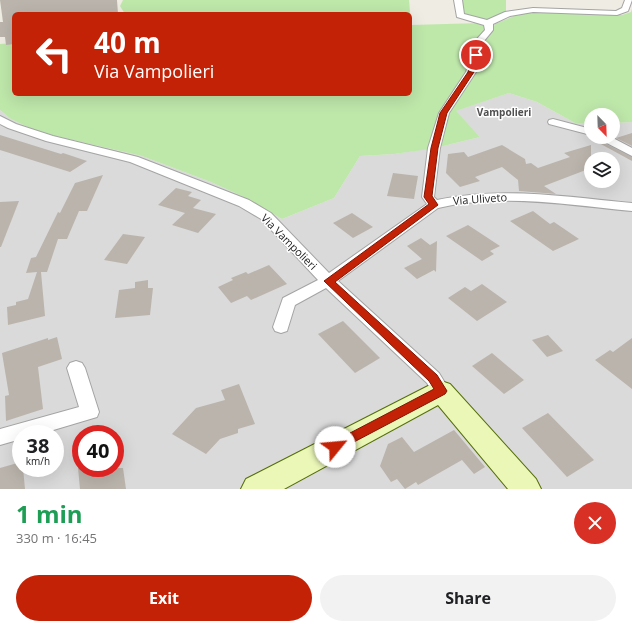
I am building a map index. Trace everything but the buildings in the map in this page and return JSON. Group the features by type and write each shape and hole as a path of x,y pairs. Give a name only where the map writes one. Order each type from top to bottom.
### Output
{"street":[{"path":"458,0 460,15 486,23 492,22 508,14 533,10 617,13 625,9 629,0"},
{"path":"434,205 428,197 434,148 444,113 471,72 480,40 489,30 489,25 486,23"},
{"name":"Via Vampolieri","path":"0,119 23,130 50,139 134,159 201,184 244,203 266,216 328,281 433,378 441,391 526,489"},
{"path":"553,122 584,130"},
{"path":"616,144 632,153"},
{"name":"Via Uliveto","path":"281,327 288,302 304,292 328,281 434,205 450,200 475,197 512,197 632,207"},
{"path":"0,437 90,412 76,368"},
{"path":"256,489 441,391"}],"shaded area":[{"path":"509,93 537,102 575,123 584,123 584,144 620,144 620,123 632,122 632,489 0,489 0,110 11,119 38,132 142,156 211,182 246,198 282,219 334,198 360,156 394,154 439,147 480,137 455,111"}],"green space":[{"path":"123,0 409,0 410,12 124,12 120,6"},
{"path":"462,0 506,0 506,12 494,18 485,20 470,17 463,15"},
{"path":"632,9 632,122 620,123 620,108 584,108 584,123 575,123 537,102 509,93 456,111 480,137 439,147 448,112 483,40 495,24 519,14 539,12 622,15 631,12"},
{"path":"481,23 486,25 487,29 430,149 394,154 360,156 334,198 282,219 246,198 211,182 142,156 38,132 11,119 0,110 0,44 12,43 12,96 412,96 412,25"}],"district":[{"name":"Vampolieri","path":"504,112"}],"route":[{"path":"335,447 441,391 433,378 328,281 343,272 434,205 428,197 434,148 444,113 471,72 476,55"}]}
